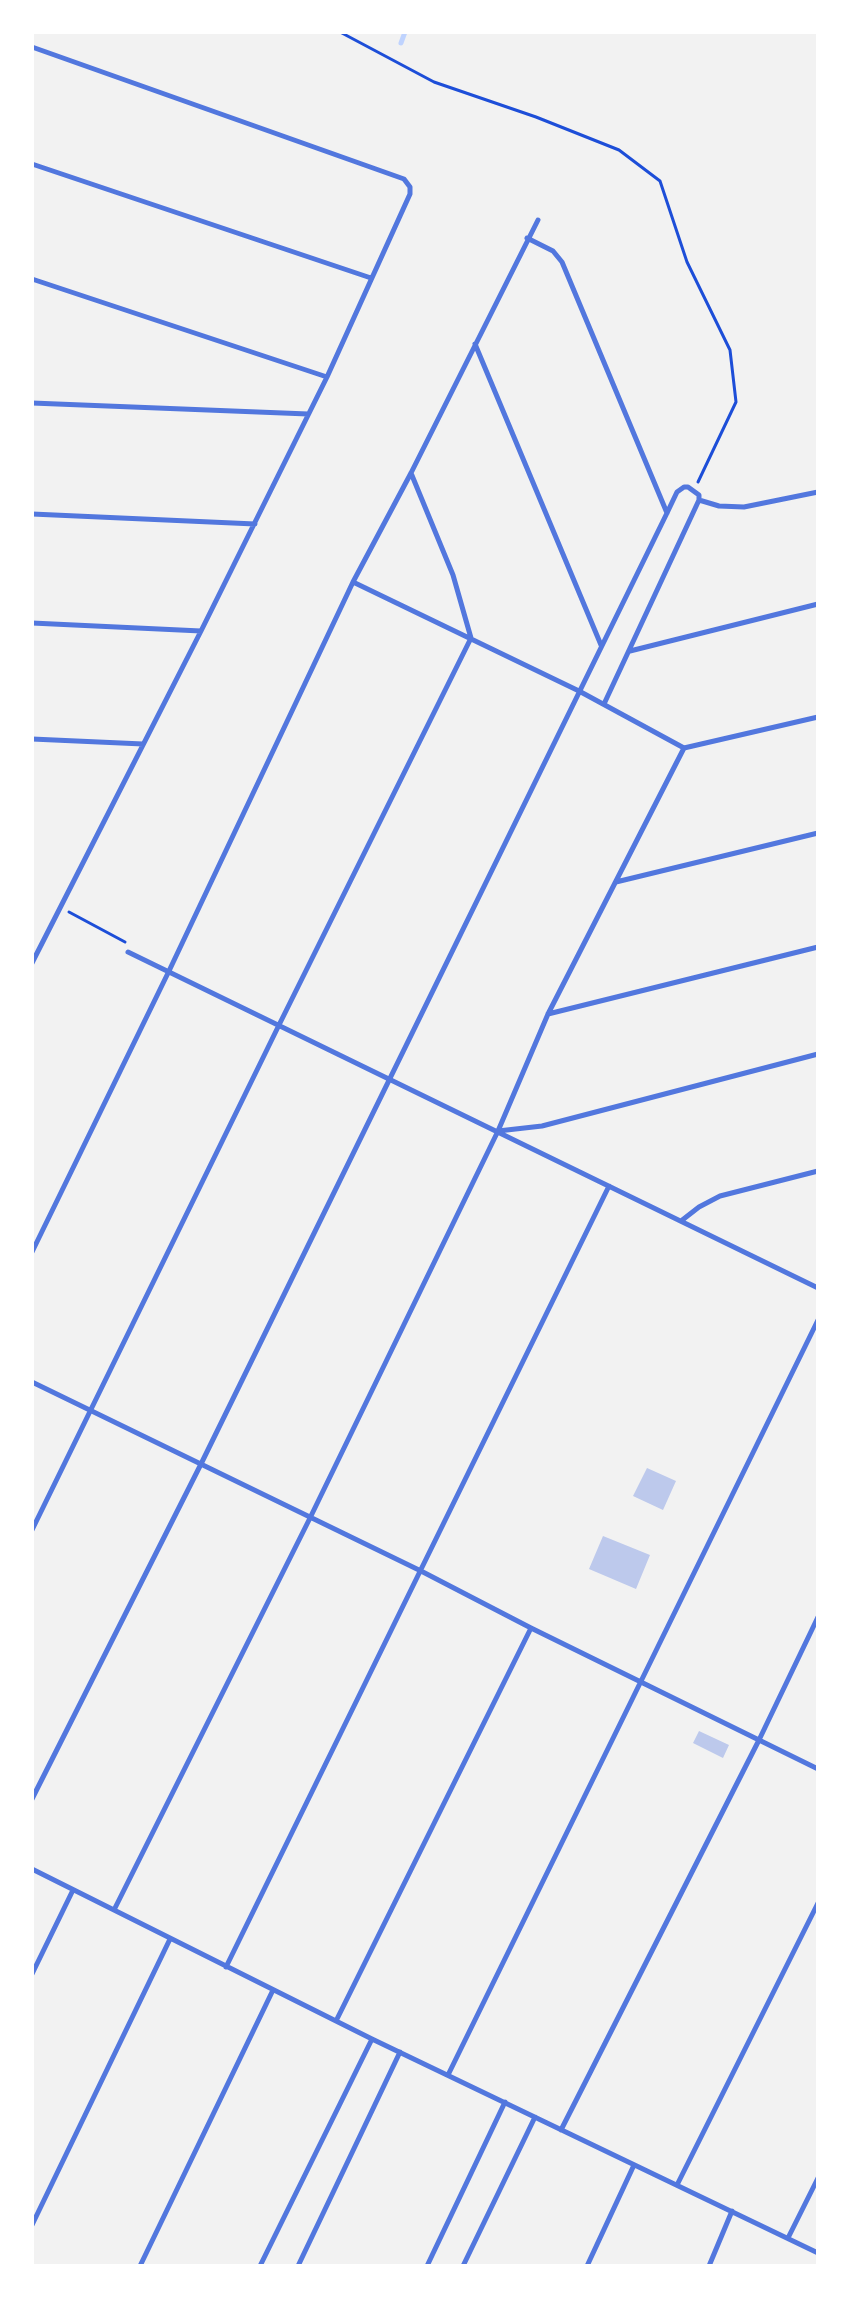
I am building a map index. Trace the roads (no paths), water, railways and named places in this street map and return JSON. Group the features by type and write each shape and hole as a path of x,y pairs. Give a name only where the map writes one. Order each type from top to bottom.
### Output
{"street":[{"path":"32,47 404,179 410,187 410,194 327,377 32,964"},
{"path":"32,164 372,278"},
{"path":"32,1252 169,971 353,582 411,473 527,238 538,220"},
{"path":"527,238 553,251 562,262 666,513"},
{"path":"32,279 327,377"},
{"path":"475,344 601,645"},
{"path":"32,403 308,414"},
{"path":"32,1530 471,638 453,575 411,473"},
{"path":"32,1799 201,1464 388,1078 666,513 680,489 688,487 699,495 699,500 604,704"},
{"path":"699,500 719,506 744,507 818,492"},
{"path":"32,514 254,524"},
{"path":"353,582 579,691 684,748 818,717"},
{"path":"630,651 818,604"},
{"path":"32,623 201,631"},
{"path":"32,739 143,744"},
{"path":"114,1910 310,1518 498,1131 548,1014 684,748"},
{"path":"616,882 818,833"},
{"path":"548,1014 818,947"},
{"path":"128,952 818,1288"},
{"path":"498,1131 542,1126 818,1054"},
{"path":"681,1221 699,1207 720,1196 818,1171"},
{"path":"226,1967 609,1186"},
{"path":"448,2075 818,1320"},
{"path":"32,1382 421,1571 531,1628 818,1770"},
{"path":"561,2130 759,1740 818,1617"},
{"path":"336,2021 531,1628"},
{"path":"32,1869 372,2039 818,2253"},
{"path":"32,1974 73,1890"},
{"path":"677,2185 818,1903"},
{"path":"32,2225 170,1939"},
{"path":"140,2266 273,1990"},
{"path":"260,2266 372,2039"},
{"path":"298,2266 400,2052"},
{"path":"427,2266 506,2102"},
{"path":"463,2266 535,2117"},
{"path":"588,2266 634,2165"},
{"path":"788,2238 818,2178"},
{"path":"709,2266 732,2211"}],"waterway":[{"path":"401,43 405,32"}]}
